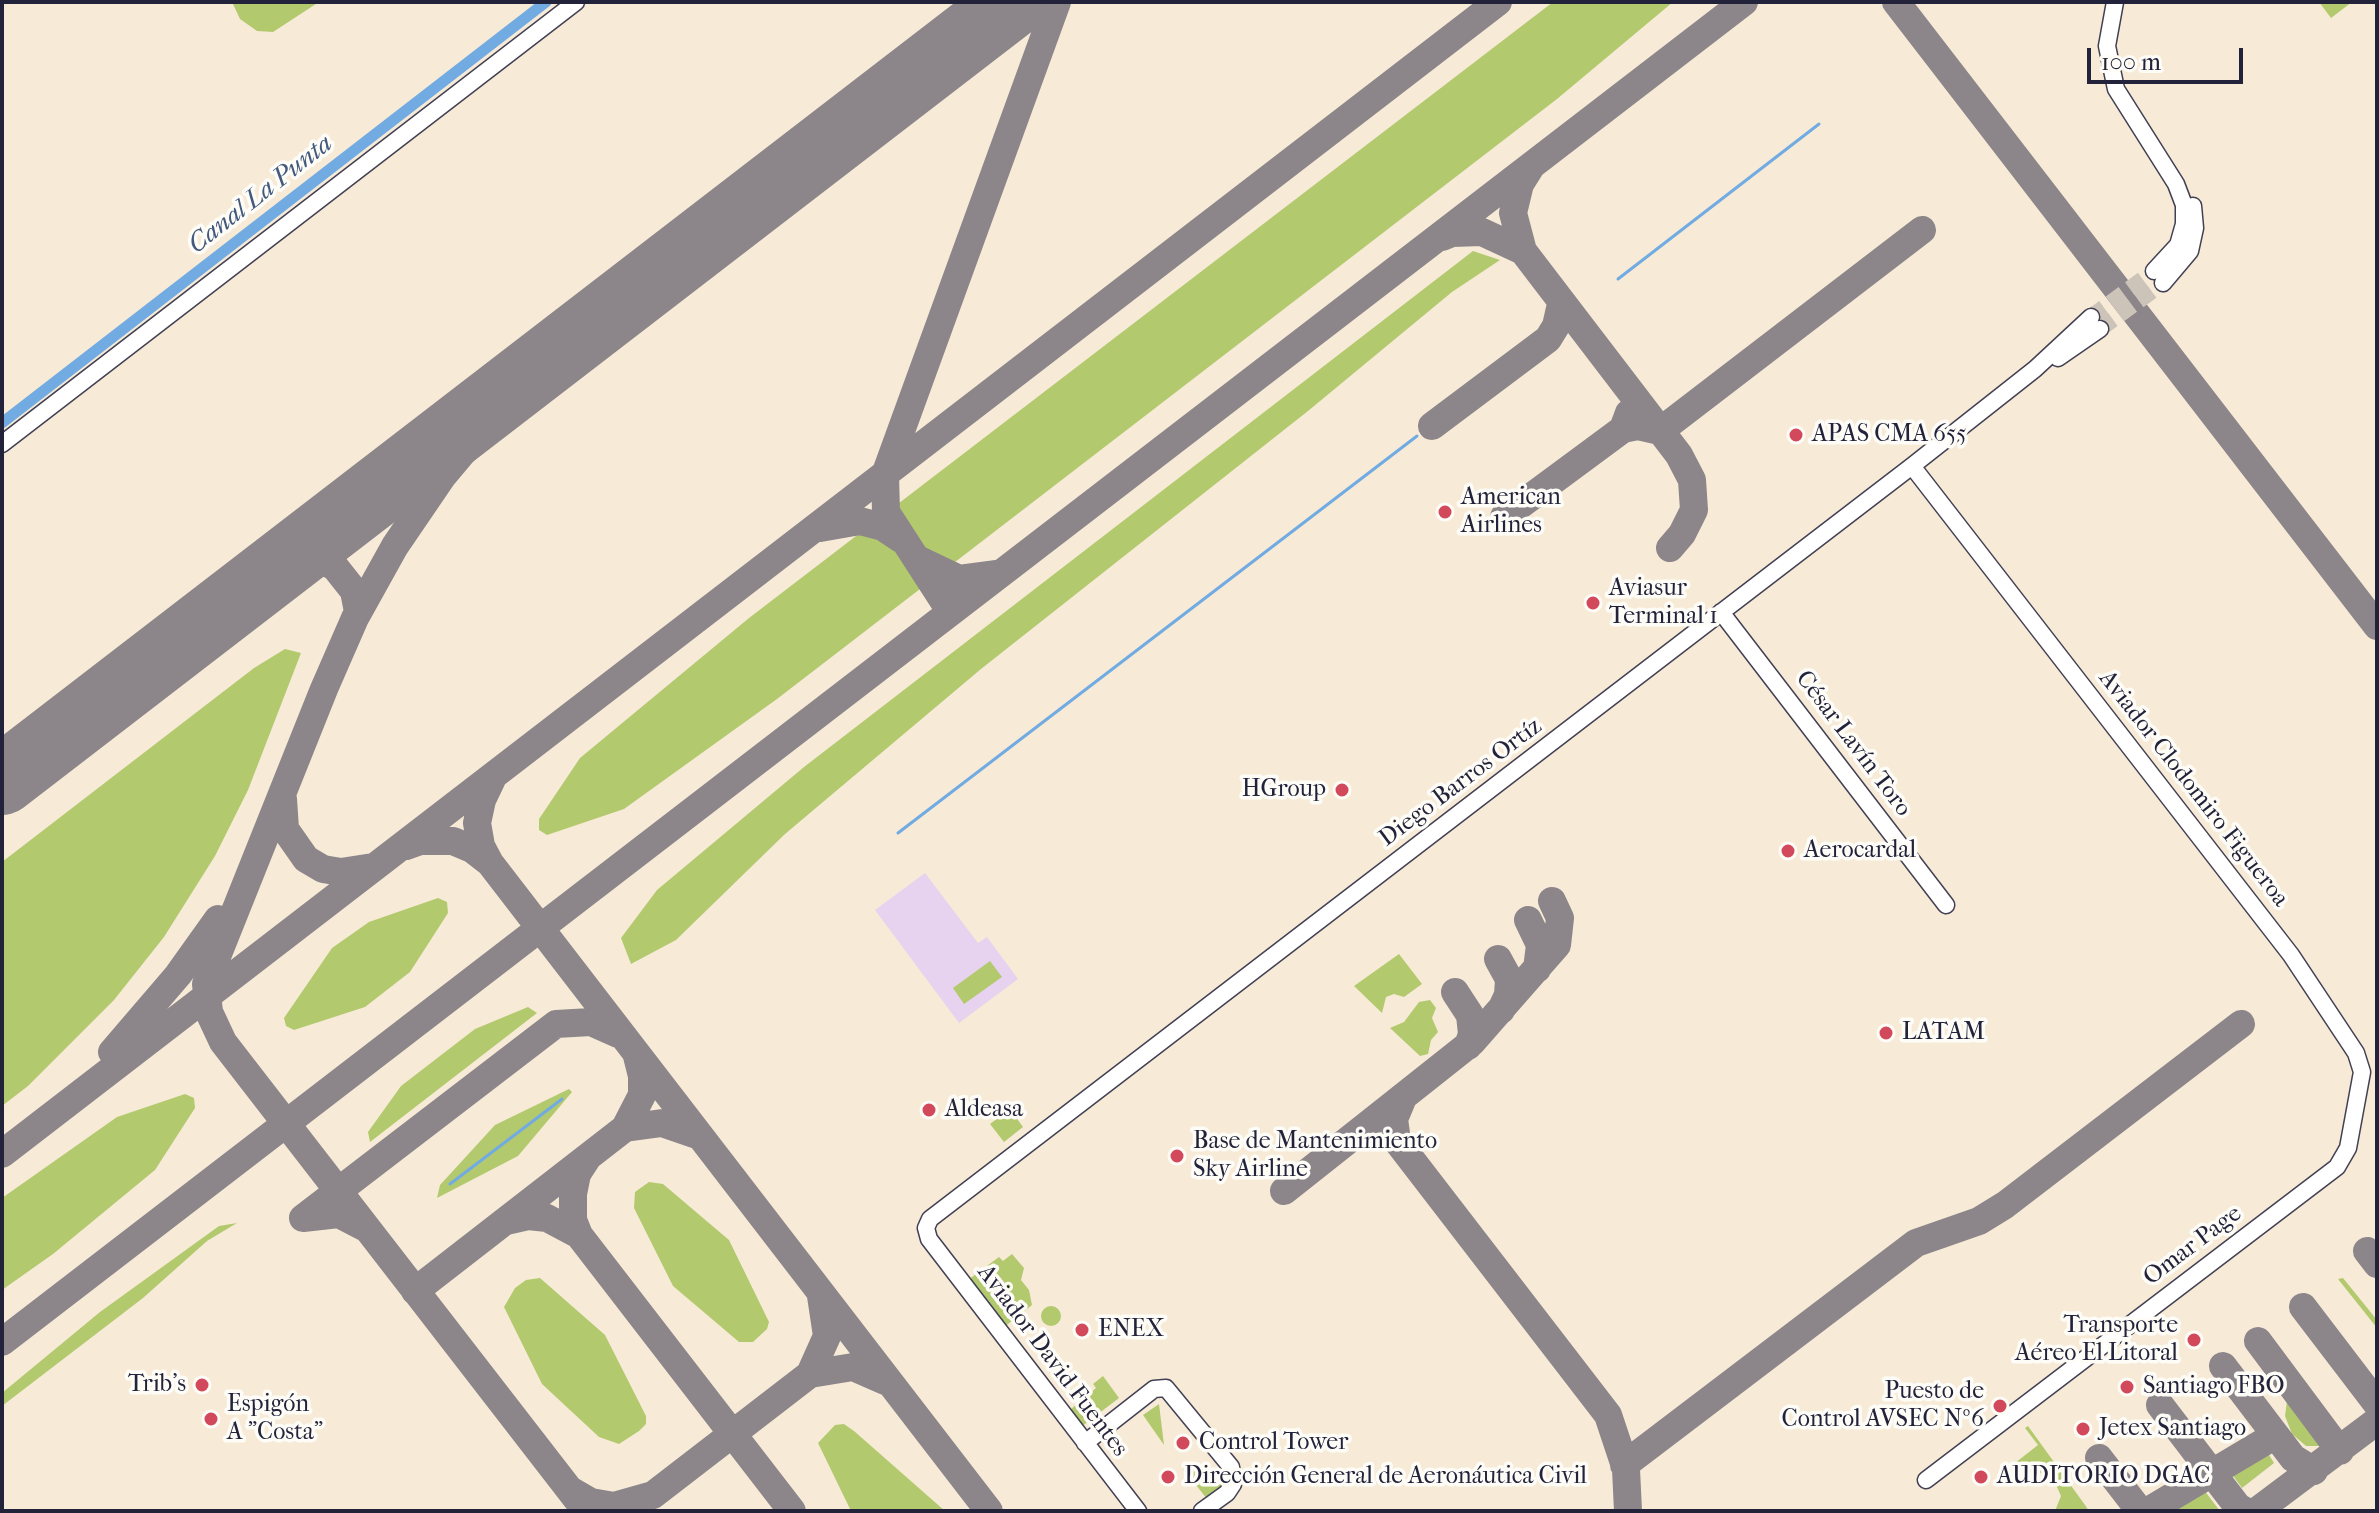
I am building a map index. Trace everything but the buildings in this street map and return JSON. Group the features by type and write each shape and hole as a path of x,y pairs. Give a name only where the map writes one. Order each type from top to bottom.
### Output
{"street":[{"path":"2,444 576,2"},
{"path":"2115,2 2107,46 2112,77 2128,113 2161,160 2181,197 2184,224 2178,245 2158,277"},
{"name":"Diego Barros Ortíz","path":"929,1239 926,1228 930,1219 2096,323"},
{"name":"Aviador Clodomiro Figueroa","path":"1912,466 2291,955 2356,1053 2362,1072 2348,1148 2337,1167"},
{"name":"César Lavín Toro","path":"1721,612 1946,905"},
{"name":"Omar Page","path":"1926,1480 2337,1167"},
{"name":"Aviador David Fuentes","path":"929,1239 1138,1511"},
{"path":"1085,1443 1154,1389 1160,1386 1166,1388 1232,1472 1233,1484 1227,1493 1202,1511"}],"shaded area":[{"path":"925,873 978,943 987,937 1018,979 959,1023 875,910"}],"green space":[{"path":"232,2 319,2 273,32 257,31 240,19"},
{"path":"1553,2 1673,2 1557,99 777,699 624,809 547,835 539,830 539,819 580,758 749,618"},
{"path":"2319,2 2352,2 2331,18"},
{"path":"1473,251 1500,260 1452,292 1308,411 981,669 785,834 676,940 631,964 621,938 657,890 804,767"},
{"path":"285,649 301,653 248,790 215,856 164,937 114,1000 28,1086 2,1106 2,862 254,668"},
{"path":"438,898 447,902 448,913 410,972 365,1007 294,1030 286,1026 284,1018 332,948 369,922"},
{"path":"1399,954 1422,984 1404,997 1394,994 1386,997 1382,1013 1354,986"},
{"path":"990,961 1002,977 964,1004 953,988"},
{"path":"1430,1000 1436,1008 1432,1018 1438,1032 1431,1040 1428,1054 1420,1056 1390,1028 1404,1022 1419,1002"},
{"path":"528,1007 537,1013 370,1142 368,1132 401,1086 475,1029"},
{"path":"569,1089 572,1092 518,1156 437,1198 440,1185 495,1125"},
{"path":"185,1094 194,1098 195,1108 155,1170 53,1254 2,1290 2,1198 117,1117"},
{"path":"1010,1109 1023,1127 1004,1142 990,1124"},
{"path":"649,1182 663,1184 729,1240 769,1322 767,1329 753,1342 739,1342 673,1286 634,1208 635,1192"},
{"path":"237,1223 207,1241 143,1298 2,1406 2,1393 100,1312 219,1226"},
{"path":"1012,1254 1024,1268 1021,1280 1029,1290 1032,1305 1003,1328 968,1280 999,1257 1003,1261"},
{"path":"540,1278 605,1335 646,1416 646,1424 619,1444 599,1437 542,1384 504,1307 515,1288 526,1280"},
{"path":"2343,1278 2377,1320 2377,1328 2338,1279"},
{"path":"1051,1306 1058,1309 1061,1316 1058,1323 1051,1326 1044,1323 1041,1316 1044,1309"},
{"path":"1103,1376 1119,1398 1081,1427 1062,1400 1071,1409 1096,1388 1093,1384"},
{"path":"2287,1401 2322,1446 2306,1446 2292,1434 2285,1416"},
{"path":"1159,1404 1164,1445 1143,1415"},
{"path":"844,1424 945,1511 851,1511 818,1443 835,1425"},
{"path":"2028,1426 2089,1511 2055,1511 2061,1496 2053,1478 2036,1471 2024,1475 2015,1463 2038,1445 2025,1428"},
{"path":"2266,1450 2274,1463 2242,1488 2231,1473"},
{"path":"1182,1467 1213,1471 1225,1487 1207,1499"},
{"path":"2204,1490 2220,1511 2168,1511 2180,1503"}],"waterway":[{"name":"Canal La Punta","path":"2,423 546,2"},
{"path":"1618,279 1819,124"},
{"path":"898,833 1417,436"},
{"path":"450,1184 562,1099"}],"taxiway":[{"path":"950,611 886,512 885,475 1057,2"},
{"path":"2,1154 1498,2"},
{"path":"2,1342 1744,2"},
{"path":"1896,2 2377,626"},
{"path":"1523,251 1513,213 1520,184 1530,168"},
{"path":"1623,429 1638,426 1660,431 1922,230"},
{"path":"1442,237 1452,233 1482,232 1523,251 1679,455 1692,480 1694,510 1682,534 1670,548"},
{"path":"1432,426 1548,339 1556,326 1561,304"},
{"path":"586,331 489,421 442,477 395,546 355,618 324,689 206,984 209,1012 223,1042 586,1511"},
{"path":"1504,517 1623,429 1629,413"},
{"path":"820,528 860,521 883,527 901,539"},
{"path":"287,560 317,558 335,567 354,591 358,612"},
{"path":"917,559 959,579 997,574"},
{"path":"492,779 482,800 477,823 481,846 490,863 989,1511"},
{"path":"283,799 285,829 306,859 323,869 341,872 373,867"},
{"path":"406,846 420,841 453,841 472,849 490,863"},
{"path":"1284,1191 1472,1042 1557,945 1560,918 1552,901"},
{"path":"112,1052 178,975 218,919"},
{"path":"1528,920 1540,945 1537,969"},
{"path":"1498,959 1509,979 1508,995 1501,1010"},
{"path":"1455,992 1470,1015 1472,1034 1468,1046"},
{"path":"364,1227 339,1214 303,1218 556,1024 591,1022 618,1034"},
{"path":"1624,1465 1916,1243 1979,1221 2005,1205 2241,1024"},
{"path":"415,1291 625,1128 642,1095 642,1076 637,1056"},
{"path":"1402,1100 1394,1119 1397,1141 1608,1415 1626,1469 1628,1511"},
{"path":"625,1128 662,1123 697,1135"},
{"path":"588,1157 577,1174 573,1194 573,1220 579,1235 792,1511"},
{"path":"506,1221 528,1216 547,1218 579,1235"},
{"path":"2367,1251 2377,1264"},
{"path":"572,1491 591,1502 614,1506 653,1495 810,1374 827,1336 821,1296"},
{"path":"2303,1307 2377,1404"},
{"path":"2258,1341 2340,1451"},
{"path":"2223,1366 2293,1458 2314,1471"},
{"path":"810,1374 853,1367 885,1381"},
{"path":"2160,1405 2238,1507 2245,1511"},
{"path":"2257,1511 2377,1421"},
{"path":"2148,1511 2274,1436"},
{"path":"2099,1458 2140,1511"}],"runway":[{"path":"2,780 1013,2"}],"tunnel":[{"path":"2091,317 2154,271"},
{"path":"2100,329 2163,283"}],"place":[{"name":"APAS CMA 655","path":"1796,435"},
{"name":"American Airlines","path":"1445,512"},
{"name":"Aviasur Terminal 1","path":"1593,603"},
{"name":"HGroup","path":"1342,790"},
{"name":"Aerocardal","path":"1788,851"},
{"name":"LATAM","path":"1886,1033"},
{"name":"Aldeasa","path":"929,1110"},
{"name":"Base de Mantenimiento Sky Airline","path":"1177,1156"},
{"name":"ENEX","path":"1082,1330"},
{"name":"Transporte Aéreo El Litoral","path":"2194,1340"},
{"name":"Trib's","path":"202,1385"},
{"name":"Santiago FBO","path":"2127,1387"},
{"name":"Puesto de Control AVSEC Nº6","path":"2000,1406"},
{"name":"Espigón A \"Costa\"","path":"211,1419"},
{"name":"Jetex Santiago","path":"2083,1429"},
{"name":"Control Tower","path":"1183,1443"},
{"name":"Dirección General de Aeronáutica Civil","path":"1168,1477"},
{"name":"AUDITORIO DGAC","path":"1981,1477"}]}
